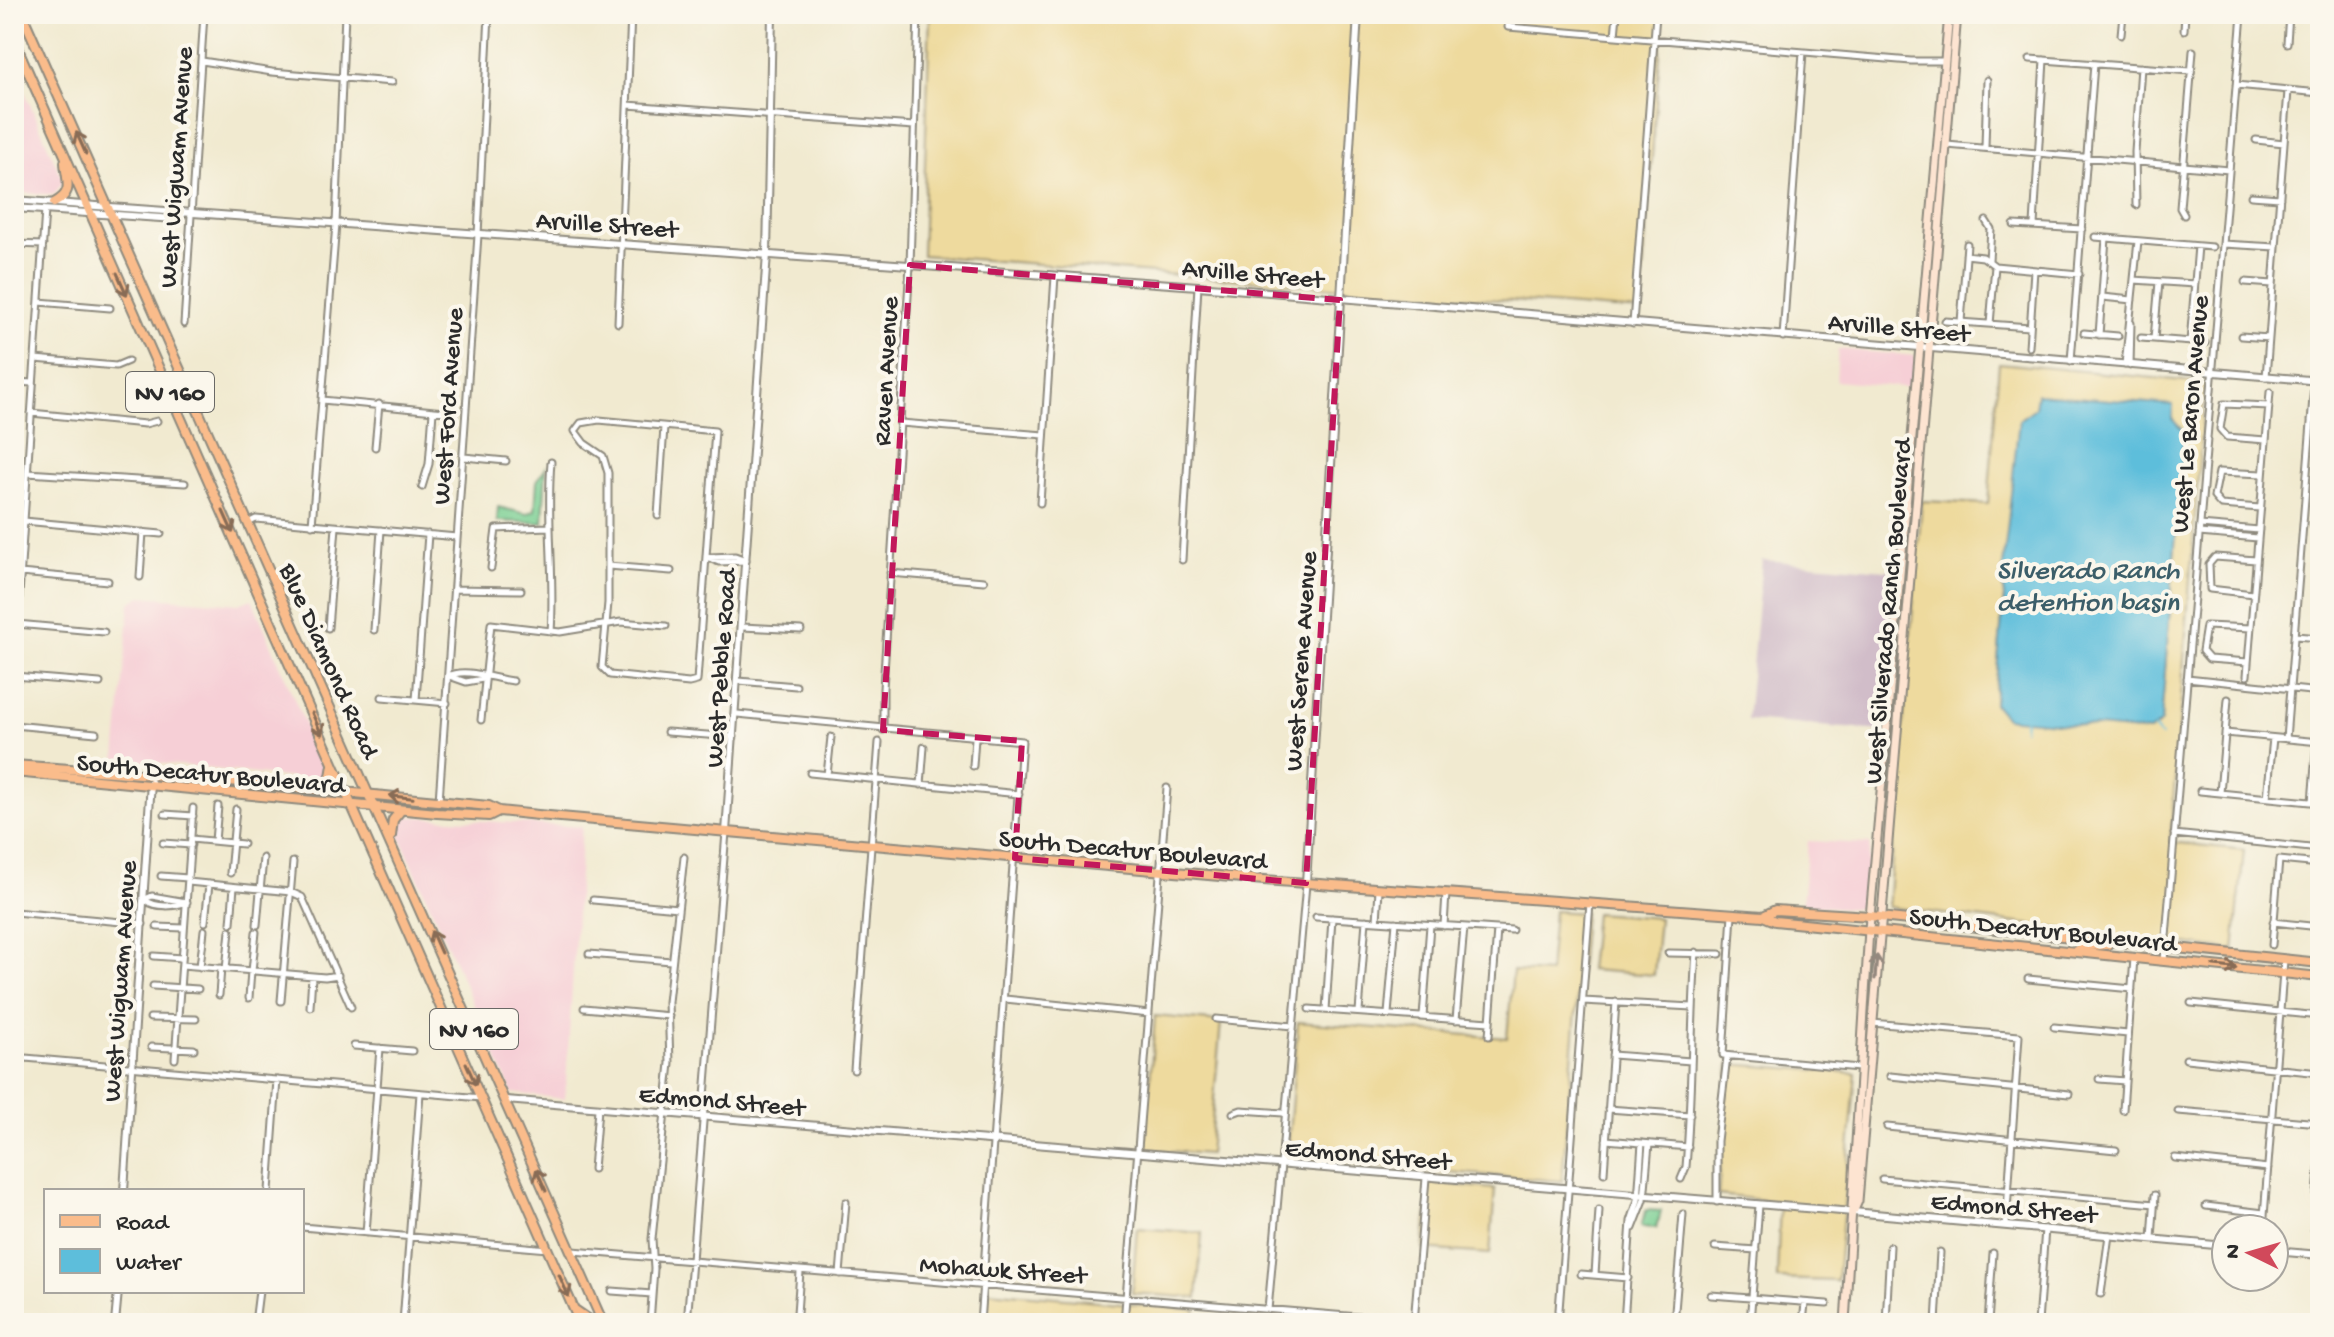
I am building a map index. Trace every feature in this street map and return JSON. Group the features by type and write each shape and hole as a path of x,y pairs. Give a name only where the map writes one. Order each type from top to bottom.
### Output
{"main road":[{"name":"Blue Diamond Road","path":"22,14 603,1323"},
{"name":"West Silverado Ranch Boulevard","path":"1845,1323 1859,1068 1947,145 1949,14"},
{"name":"West Silverado Ranch Boulevard","path":"1926,348 1940,129 1957,14"},
{"name":"Blue Diamond Road","path":"14,40 580,1323"},
{"path":"1940,129 1942,143 1947,145"},
{"path":"54,203 66,195 69,188 64,153"},
{"path":"316,788 330,782 333,760"},
{"name":"South Decatur Boulevard","path":"14,765 316,788 489,806 499,811 1160,871 1732,913 1763,916 1775,921 2320,977"},
{"name":"South Decatur Boulevard","path":"14,772 401,810 489,816 499,811"},
{"path":"391,841 393,820 401,810"},
{"name":"South Decatur Boulevard","path":"1763,916 1775,910 1875,917 2320,963"},
{"name":"West Silverado Ranch Boulevard","path":"1853,1212 1858,1201 1871,1023 1874,929"},
{"path":"2076,951 2082,946 2124,944"},
{"path":"575,1310 594,1323"}],"street":[{"name":"West Wigwam Avenue","path":"184,324 204,14"},
{"path":"312,525 336,224 345,14"},
{"name":"West Ford Avenue","path":"439,801 464,457 489,14"},
{"path":"618,323 631,14"},
{"name":"West Pebble Road","path":"687,1323 737,714 767,254 772,14"},
{"name":"Raven Avenue","path":"883,730 910,265 918,14"},
{"name":"West Serene Avenue","path":"1268,1310 1283,1113 1306,883 1358,14"},
{"path":"1509,14 1508,27 1911,61 1950,61"},
{"path":"1615,36 1617,14"},
{"path":"1633,325 1656,14"},
{"path":"2121,35 2123,14"},
{"path":"2184,30 2185,14"},
{"name":"West Le Baron Avenue","path":"2164,961 2242,14"},
{"path":"2287,43 2289,14"},
{"path":"2184,215 2180,208 2193,51"},
{"path":"1783,337 1803,52"},
{"path":"2030,59 2191,71"},
{"path":"2034,225 2044,60"},
{"path":"202,61 392,82"},
{"path":"2071,361 2094,64"},
{"path":"2136,205 2135,163 2141,67"},
{"path":"1985,147 1987,80"},
{"path":"2236,85 2320,93"},
{"path":"2266,377 2288,91"},
{"path":"628,105 914,126"},
{"path":"2256,140 2284,143"},
{"path":"1947,145 2229,170"},
{"path":"2251,196 2280,198"},
{"name":"Arville Street","path":"14,200 89,209"},
{"name":"Arville Street","path":"14,208 111,210 175,219 191,215 336,224 1198,286 2317,381"},
{"path":"14,667 45,210"},
{"path":"1986,221 1991,229 1988,261"},
{"path":"2014,225 2082,229"},
{"path":"2095,237 2212,247"},
{"path":"2099,335 2106,238"},
{"path":"2127,365 2138,241"},
{"path":"14,244 43,245"},
{"path":"1961,322 1967,244"},
{"path":"2223,244 2276,247"},
{"path":"2190,342 2198,246"},
{"path":"1966,255 1995,266 2079,274"},
{"path":"1990,324 1995,266"},
{"path":"2029,347 2034,270"},
{"path":"1040,503 1055,276"},
{"path":"2134,280 2195,284"},
{"path":"2154,339 2159,282"},
{"path":"2245,282 2273,284"},
{"path":"1182,560 1198,286"},
{"path":"2102,297 2132,300"},
{"path":"39,302 110,308"},
{"path":"2286,739 2311,420 2317,381 2320,309"},
{"path":"1945,321 2030,327"},
{"path":"2084,333 2118,336"},
{"path":"2241,336 2269,338"},
{"path":"2141,338 2205,343"},
{"path":"35,359 116,366 128,361"},
{"path":"14,382 33,383"},
{"path":"2247,676 2270,392"},
{"path":"322,400 455,413"},
{"path":"375,447 379,404"},
{"path":"2266,440 2222,434 2224,404 2269,406"},
{"path":"422,487 429,464 433,411"},
{"path":"31,413 145,424 157,421"},
{"path":"599,420 664,427 715,431 709,557 697,681 689,683 604,672 608,473 603,456 577,436 576,427 599,420"},
{"path":"2311,420 2320,421"},
{"path":"901,423 1044,435"},
{"path":"658,516 664,427"},
{"path":"464,457 506,461"},
{"path":"551,462 548,527 554,578 551,632"},
{"path":"2260,508 2216,502 2219,472 2263,474"},
{"path":"27,473 185,483"},
{"path":"247,523 256,519 457,537"},
{"path":"24,521 161,534"},
{"path":"2199,525 2259,530"},
{"path":"328,628 336,527"},
{"path":"491,568 496,529 548,527"},
{"path":"374,630 381,530"},
{"path":"140,577 143,532"},
{"path":"2199,533 2258,538"},
{"path":"416,700 428,534"},
{"path":"14,541 23,541"},
{"path":"709,557 719,562 747,561"},
{"path":"2253,594 2209,588 2211,558 2256,560"},
{"path":"608,566 671,571"},
{"path":"890,573 984,581"},
{"path":"18,576 108,581"},
{"path":"454,589 521,590"},
{"path":"481,720 491,624 551,632 605,623 666,626"},
{"path":"2248,662 2204,656 2206,626 2251,628"},
{"path":"742,627 801,630"},
{"path":"16,629 104,632"},
{"path":"2295,636 2320,638"},
{"path":"14,676 100,683"},
{"path":"449,676 478,683 484,679 513,681"},
{"path":"2187,678 2320,692"},
{"path":"739,681 796,686"},
{"path":"382,697 447,703"},
{"path":"2220,793 2228,699"},
{"path":"737,714 1022,741 980,1323"},
{"path":"14,725 96,733"},
{"path":"667,732 734,737"},
{"path":"2225,733 2319,742 2312,802"},
{"path":"827,775 831,737"},
{"path":"973,766 975,738"},
{"path":"2267,798 2273,738"},
{"path":"854,1070 879,742"},
{"path":"921,785 924,747"},
{"path":"810,773 1019,794"},
{"name":"West Wigwam Avenue","path":"124,1189 151,774"},
{"path":"1124,1323 1167,788"},
{"path":"2200,791 2320,803"},
{"path":"215,841 218,806"},
{"path":"175,1059 193,808"},
{"path":"230,873 236,809"},
{"path":"165,814 193,816"},
{"path":"2174,834 2320,849"},
{"path":"163,843 215,841 243,844"},
{"path":"650,1323 654,1206 660,1179 665,1115 671,961 684,857"},
{"path":"249,998 263,858"},
{"path":"2272,945 2279,860 2320,864"},
{"path":"281,1001 293,862"},
{"path":"161,876 291,892 305,900 351,1007"},
{"path":"205,922 209,884"},
{"path":"231,923 234,887"},
{"path":"1377,921 1379,888"},
{"path":"1444,926 1446,893"},
{"path":"145,900 152,905 187,902"},
{"path":"593,900 678,908"},
{"path":"1558,1323 1591,902"},
{"path":"14,912 143,924"},
{"path":"1717,1202 1717,1141 1725,1056 1732,913"},
{"path":"1316,917 1512,930"},
{"path":"1326,1010 1332,918"},
{"path":"1359,1012 1366,920"},
{"path":"1388,1014 1396,922"},
{"path":"2273,922 2320,927"},
{"path":"1423,1017 1430,925"},
{"path":"157,927 185,928"},
{"path":"1456,1020 1464,927"},
{"path":"200,967 204,930"},
{"path":"1489,1036 1497,930"},
{"path":"219,995 230,931"},
{"path":"1681,1179 1688,1147 1696,952"},
{"path":"1668,953 1720,954"},
{"path":"589,954 671,961"},
{"path":"154,956 200,967 312,976 338,975"},
{"path":"2123,1110 2134,958"},
{"path":"2206,1206 2264,1213 2284,960"},
{"path":"310,1007 312,976"},
{"path":"2028,979 2132,989"},
{"path":"153,986 198,989"},
{"path":"1005,999 1149,1014"},
{"path":"1583,1001 1692,1007"},
{"path":"1604,1173 1616,1002"},
{"path":"2191,1003 2320,1016"},
{"path":"584,1008 669,1016"},
{"path":"1309,1009 1490,1022"},
{"path":"150,1018 196,1019"},
{"path":"1216,1019 1293,1026"},
{"path":"1871,1023 2019,1036 2006,1225"},
{"path":"2054,1027 2128,1034"},
{"path":"354,1046 412,1051"},
{"path":"151,1047 194,1049"},
{"path":"366,1233 380,1048"},
{"path":"1612,1055 1691,1061"},
{"path":"1725,1056 1859,1068"},
{"path":"14,1057 481,1098"},
{"path":"2186,1059 2320,1073"},
{"path":"1890,1076 2069,1094"},
{"path":"2099,1079 2125,1081"},
{"path":"269,1189 277,1080"},
{"path":"403,1323 420,1093"},
{"name":"Edmond Street","path":"506,1100 2210,1244"},
{"path":"593,1169 598,1109"},
{"path":"1608,1109 1690,1115"},
{"path":"1233,1113 1241,1110 1283,1113"},
{"path":"2178,1111 2320,1123"},
{"path":"1887,1127 2116,1150"},
{"path":"1606,1140 1688,1147"},
{"path":"1624,1323 1631,1233 1641,1196 1646,1143"},
{"path":"2175,1158 2268,1168"},
{"path":"2314,1229 2320,1160"},
{"path":"1414,1322 1426,1178"},
{"path":"1882,1179 2155,1204"},
{"path":"2152,1239 2155,1195"},
{"path":"840,1274 846,1202"},
{"path":"1750,1323 1759,1205"},
{"path":"1595,1275 1599,1210"},
{"path":"1674,1323 1683,1214"},
{"path":"304,1227 548,1249"},
{"path":"2038,1323 2045,1229"},
{"path":"2101,1294 2109,1235"},
{"path":"1886,1323 1890,1246"},
{"path":"1715,1247 1756,1250"},
{"name":"Mohawk Street","path":"573,1251 1430,1323"},
{"path":"1936,1323 1940,1252"},
{"path":"2290,1252 2320,1255"},
{"path":"1988,1323 1993,1253"},
{"path":"797,1313 800,1272"},
{"path":"1581,1274 1628,1278"},
{"path":"612,1291 652,1294"},
{"path":"115,1323 118,1293"},
{"path":"255,1323 259,1293"},
{"path":"1711,1295 1827,1304"},
{"path":"1803,1323 1805,1303"}],"highlighted area":[{"path":"910,265 1340,300 1306,883 1015,858 1022,741 883,730"}],"shaded area":[{"path":"14,67 63,181 54,195 14,192"},
{"path":"1838,349 1916,356 1913,388 1836,381"},
{"path":"1762,560 1898,571 1881,731 1747,720"},
{"path":"141,596 239,604 252,599 327,776 320,781 116,758 130,603"},
{"path":"402,816 582,827 565,1099 512,1093 398,832 397,823"},
{"path":"1808,841 1870,844 1864,909 1802,905"}],"green space":[{"path":"546,467 543,523 497,521 498,507 527,514 535,510 537,481"},
{"path":"1646,1210 1661,1211 1657,1228 1641,1227"}],"sand":[{"path":"930,14 1663,14 1640,311 922,255"},
{"path":"1999,363 2205,383 2170,842 2244,850 2234,950 1888,907 1922,501 1988,504","holes":["2028,415 2184,432 2161,722 2156,727 1994,704 2004,596 2002,577 2022,417"]},
{"path":"1554,911 1584,913 1562,1181 1287,1159 1298,1022 1507,1038 1513,971 1549,973"},
{"path":"1595,913 1659,918 1654,975 1589,970"},
{"path":"1155,1016 1221,1022 1209,1154 1145,1149"},
{"path":"1729,1064 1856,1073 1837,1281 1777,1279 1780,1202 1718,1195"},
{"path":"1430,1183 1495,1189 1490,1254 1423,1249"},
{"path":"1137,1228 1202,1233 1197,1298 1132,1293"},
{"path":"988,1291 1196,1310 1194,1323 986,1323"},
{"path":"1272,1318 1340,1320 1272,1323"}],"water":[{"name":"Silverado Ranch detention basin","path":"2037,394 2173,405 2172,419 2184,432 2161,722 2149,732 2006,718 1994,704 2004,597 2002,577 2019,420 2035,408"}],"waterway":[{"path":"2024,729 2025,718"},
{"path":"2154,728 2161,736"}]}
